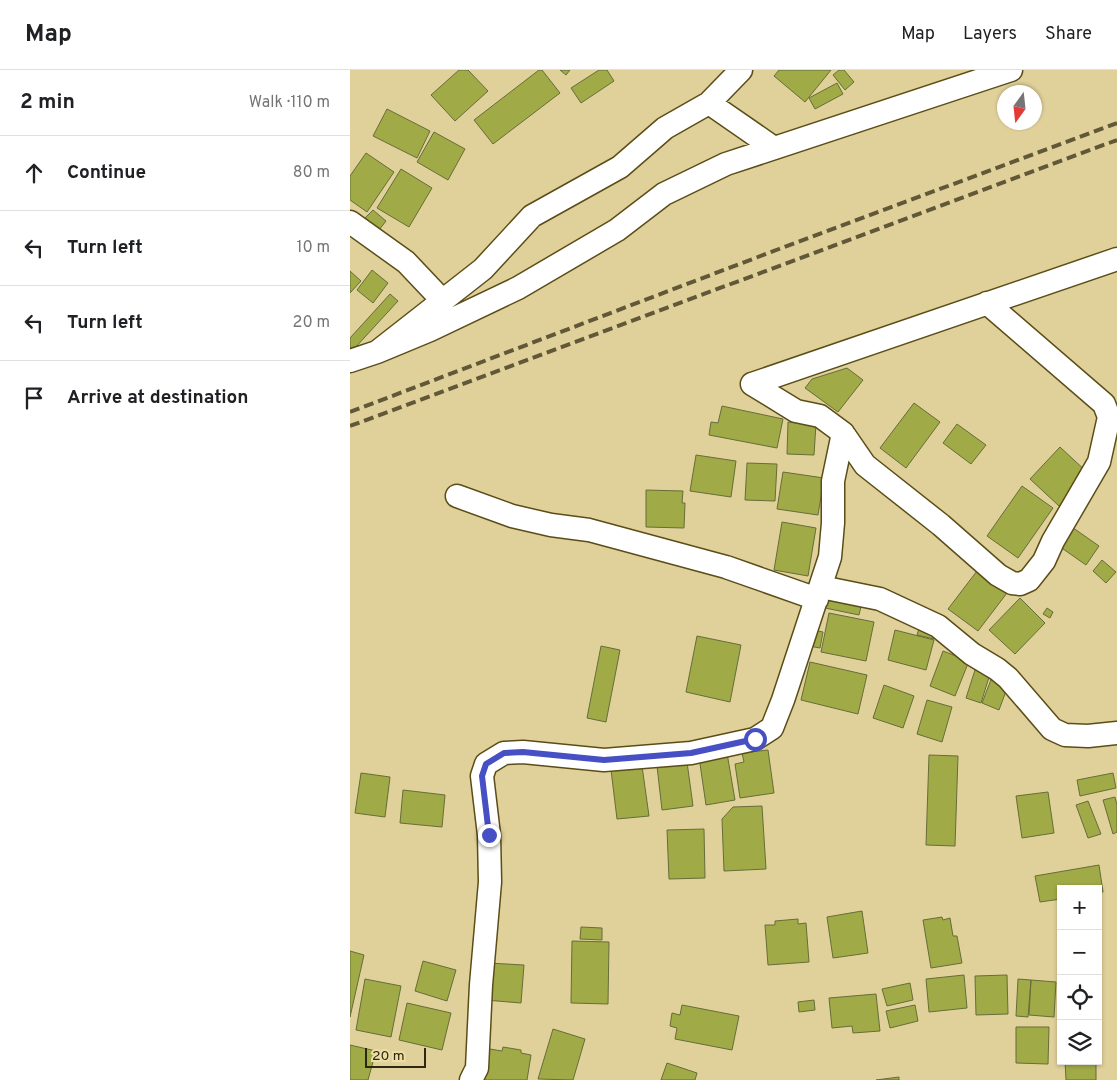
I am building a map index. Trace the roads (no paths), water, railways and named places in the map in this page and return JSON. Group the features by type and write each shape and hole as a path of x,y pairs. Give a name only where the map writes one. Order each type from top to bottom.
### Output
{"street":[{"path":"377,352 483,269 532,216 620,167 664,128 709,103 741,70"},
{"path":"350,361 430,330 518,288 617,230 664,194 726,164 1011,70"},
{"path":"709,103 774,148"},
{"path":"350,222 406,262 442,300"},
{"path":"987,303 1104,404 1109,417 1099,462 1053,541 1044,561 1029,580 1020,584 1012,583 998,575 941,525 866,465 843,433 820,416 796,411 752,384 987,303 1117,259"},
{"path":"472,1080 477,1068 481,985 490,882 489,835 482,776 486,764 504,753 523,752 604,760 691,753 755,739 772,728 830,557 834,481 843,433"},
{"path":"457,496 512,516 551,525 589,530 819,593 880,599 938,626 972,654 997,669 1008,678 1052,729 1065,735 1088,736 1117,733"}],"railway":[{"path":"350,412 1117,123"},
{"path":"350,426 1117,140"}]}
